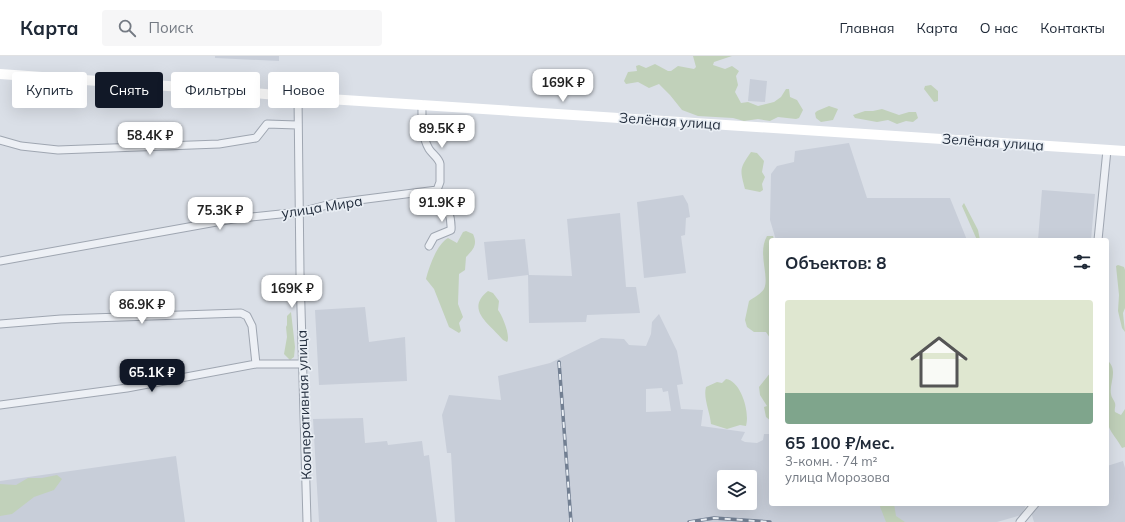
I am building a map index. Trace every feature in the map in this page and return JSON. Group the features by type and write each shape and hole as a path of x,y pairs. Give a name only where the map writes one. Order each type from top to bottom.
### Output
{"street":[{"name":"Зелёная улица","path":"0,74 210,88 268,94"},
{"name":"Зелёная улица","path":"339,100 675,121 811,132 924,137 1125,151"},
{"path":"422,105 422,131 430,151 440,164 440,182 437,190 442,197 451,220 451,230 434,238 429,246"},
{"name":"Кооперативная улица","path":"298,108 302,364 307,522"},
{"path":"0,140 27,147 58,150 219,144 256,138 267,124 297,125"},
{"path":"1098,238 1107,150"},
{"name":"улица Мира","path":"0,261 232,219 300,212 335,203 437,190"},
{"path":"0,324 61,319 241,313 249,318 252,326 256,364"},
{"path":"0,406 105,391 256,364 302,364"},
{"path":"1020,522 1033,506"}],"shaded area":[{"path":"215,56 279,56 279,61 215,58"},
{"path":"750,79 767,81 765,102 748,101"},
{"path":"849,143 867,198 950,198 966,238 775,238 770,220 771,174 777,166 794,162 795,151"},
{"path":"1042,190 1095,194 1091,238 1038,238"},
{"path":"683,195 688,204 690,217 686,218 685,235 681,236 686,273 644,278 637,202"},
{"path":"620,213 626,287 636,287 640,313 587,315 586,322 529,323 528,275 488,280 484,242 525,239 529,275 572,276 567,219"},
{"path":"365,307 369,342 405,337 407,381 319,385 315,310"},
{"path":"659,314 677,351 683,384 677,385 681,409 703,410 701,426 745,432 741,440 745,442 757,443 763,440 764,434 769,434 769,506 1026,506 1021,515 997,522 455,522 451,453 447,453 442,415 449,395 501,400 498,376 550,363 601,338 624,339 629,345 646,346 651,334 652,322","holes":["662,388 663,392 668,391 671,411 646,412 646,389"]},
{"path":"363,418 365,443 387,441 388,445 422,441 424,456 429,455 437,522 319,522 313,419"},
{"path":"176,456 185,522 0,522 0,481"},
{"path":"1123,461 1125,468 1125,522 1034,522 1031,512 1036,506 1109,506 1109,465"}],"green space":[{"path":"693,56 732,56 714,62 713,65 725,69 732,66 739,71 736,76 738,85 735,92 741,103 748,102 758,106 774,102 781,97 786,89 789,89 790,97 797,100 803,110 799,118 778,117 770,121 758,119 744,121 733,118 698,116 682,110 659,84 649,88 638,82 626,84 624,81 628,72 637,71 636,66 639,65 646,68 655,64 668,71 671,71 678,66 694,69 696,67"},
{"path":"931,85 938,91 938,101 934,102 924,89 925,86"},
{"path":"829,106 838,109 833,120 821,122 816,118 815,113"},
{"path":"882,109 899,115 909,112 916,112 918,118 913,122 906,121 897,124 888,120 877,122 855,118 853,115 865,111"},
{"path":"751,152 757,153 764,161 762,172 765,177 762,184 763,190 760,192 745,189 742,178 744,162"},
{"path":"964,203 978,230 980,238 976,238 962,206"},
{"path":"466,231 473,234 475,244 473,250 466,257 465,270 459,274 458,304 463,317 459,323 461,331 459,333 449,327 434,289 426,279 431,262 440,245 448,238 457,243 463,232"},
{"path":"767,236 773,236 774,238 769,238 769,336 766,332 754,332 747,327 745,320 749,301 764,289 766,278 763,257 764,243"},
{"path":"1118,265 1124,267 1125,270 1125,308 1123,313 1125,332 1122,328 1118,311 1119,295 1116,266"},
{"path":"488,291 493,293 499,301 498,310 502,316 507,331 507,342 503,340 487,323 479,311 481,298"},
{"path":"291,312 295,347 294,357 290,360 284,354 287,337 287,316"},
{"path":"1109,362 1113,372 1111,396 1115,403 1115,412 1121,415 1125,409 1125,447 1122,448 1109,427"},
{"path":"769,374 769,419 766,417 764,407 767,406 760,395 759,387"},
{"path":"726,379 736,385 743,398 747,413 746,426 740,425 727,429 711,424 706,400 706,387 717,382 722,383"},
{"path":"57,475 62,479 54,490 34,497 12,514 0,516 0,484 16,485 28,478 42,478"},
{"path":"880,506 894,506 896,516 905,522 886,522"}],"railway":[{"path":"559,362 571,522"},
{"path":"689,522 714,518 770,522"}]}
